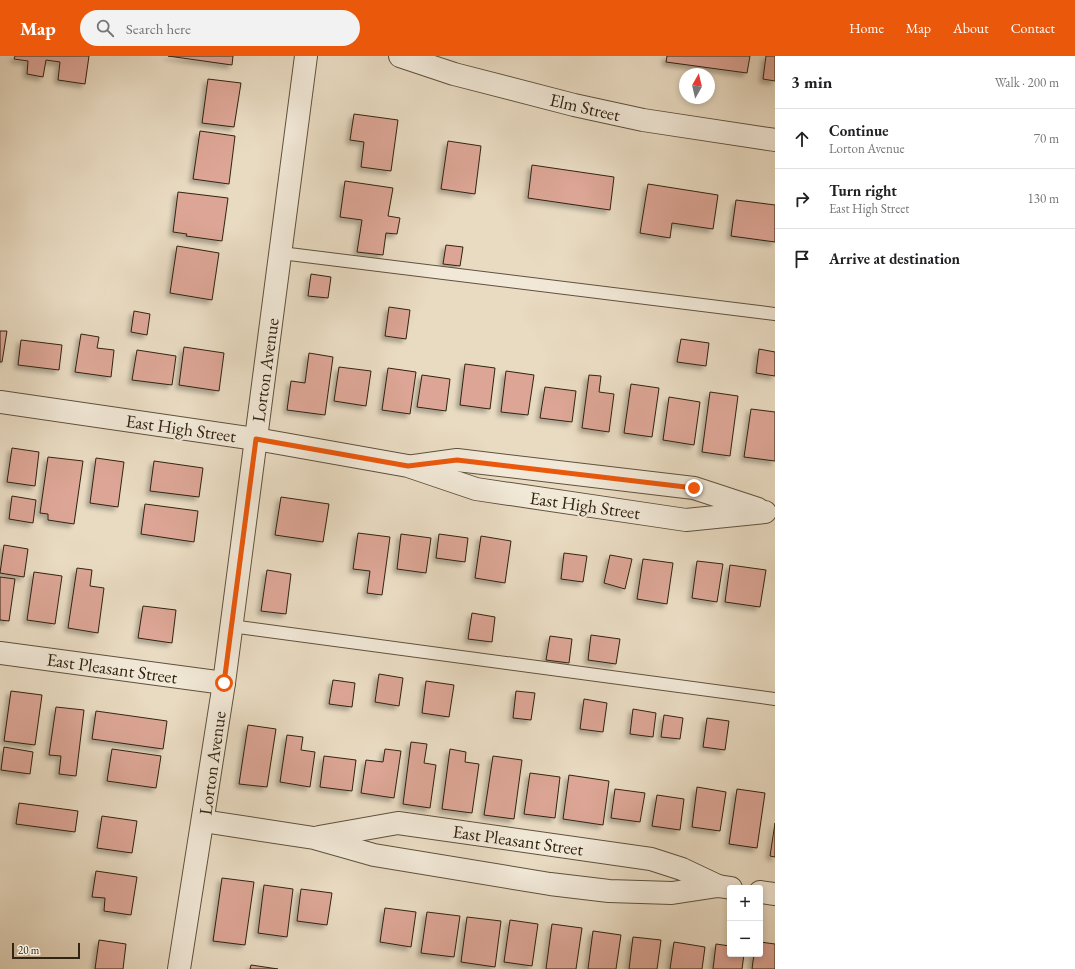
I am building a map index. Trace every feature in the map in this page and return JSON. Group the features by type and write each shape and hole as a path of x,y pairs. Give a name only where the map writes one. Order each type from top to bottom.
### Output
{"street":[{"name":"Lorton Avenue","path":"179,969 224,683 306,56"},
{"name":"Elm Street","path":"400,56 454,74 574,105 643,120 775,140"},
{"name":"East High Street","path":"0,402 256,439 408,466 476,489 686,520 770,513"},
{"name":"East High Street","path":"408,466 457,460 694,488 770,513"},
{"name":"East Pleasant Street","path":"0,653 224,683"},
{"name":"East Pleasant Street","path":"203,821 314,838 374,855 550,884 609,891 672,893 725,887"},
{"name":"East Pleasant Street","path":"314,838 398,823 651,859 682,869 725,887"},
{"path":"763,892 775,894"}],"lane":[{"path":"281,253 775,314"},
{"path":"231,626 775,699"}],"building":[{"path":"15,56 89,56 85,84 58,80 60,62 46,60 43,77 27,74 28,61 14,59"},
{"path":"168,56 233,56 232,65"},
{"path":"667,56 750,56 747,73 666,62"},
{"path":"766,56 775,56 775,81 763,79"},
{"path":"208,79 241,83 234,127 202,123"},
{"path":"354,114 398,120 391,171 361,167 364,142 350,140"},
{"path":"200,131 235,136 229,184 193,179"},
{"path":"448,141 481,146 475,194 441,189"},
{"path":"532,165 614,177 610,210 528,198"},
{"path":"345,181 393,188 388,216 400,218 397,234 386,233 383,255 357,252 362,220 340,217"},
{"path":"648,184 718,195 713,229 672,223 670,238 640,233"},
{"path":"178,192 228,198 222,241 186,236 187,234 173,232"},
{"path":"736,200 775,205 775,242 731,236"},
{"path":"446,245 463,247 460,266 443,264"},
{"path":"177,246 219,253 212,300 170,293"},
{"path":"311,274 331,277 328,298 308,296"},
{"path":"389,307 410,310 406,339 385,336"},
{"path":"134,311 150,314 147,335 131,332"},
{"path":"0,331 7,331 2,362 0,362"},
{"path":"81,334 99,337 97,348 114,350 111,377 75,372"},
{"path":"681,339 709,343 706,366 677,362"},
{"path":"21,340 62,345 59,370 18,365"},
{"path":"184,347 224,353 219,391 179,385"},
{"path":"759,349 775,352 775,376 756,373"},
{"path":"137,350 176,356 172,385 132,380"},
{"path":"309,353 333,357 325,415 287,410 291,381 305,383"},
{"path":"465,364 495,368 490,409 460,405"},
{"path":"339,367 371,371 366,406 334,401"},
{"path":"388,368 416,372 410,414 382,410"},
{"path":"506,371 534,375 528,415 501,412"},
{"path":"422,375 450,379 446,411 417,407"},
{"path":"589,375 601,376 599,392 614,394 609,432 582,428"},
{"path":"631,384 659,388 652,437 624,433"},
{"path":"545,387 576,391 572,422 540,418"},
{"path":"710,392 738,396 730,456 702,452"},
{"path":"669,397 700,402 694,445 663,440"},
{"path":"751,409 775,412 775,461 744,457"},
{"path":"12,448 39,452 35,486 7,482"},
{"path":"48,457 83,461 74,524 48,520 48,514 40,513"},
{"path":"96,458 124,462 118,507 90,503"},
{"path":"154,461 203,468 199,497 150,491"},
{"path":"12,496 36,500 33,523 9,519"},
{"path":"281,497 329,504 323,542 275,535"},
{"path":"145,504 198,511 194,542 141,534"},
{"path":"358,533 390,537 382,595 367,593 370,571 353,569"},
{"path":"401,534 431,538 426,573 397,569"},
{"path":"439,534 468,538 465,562 436,558"},
{"path":"481,536 511,541 505,583 475,578"},
{"path":"4,545 28,549 24,577 0,573"},
{"path":"564,553 587,556 583,582 561,579"},
{"path":"610,555 632,559 625,589 604,583"},
{"path":"643,559 673,563 667,604 637,599"},
{"path":"697,561 723,564 717,602 692,598"},
{"path":"730,565 766,570 760,607 725,602"},
{"path":"77,568 92,570 90,586 104,588 98,633 68,628"},
{"path":"267,570 291,574 286,614 261,611"},
{"path":"34,572 62,576 55,624 27,620"},
{"path":"0,577 15,579 9,621 0,620"},
{"path":"143,606 176,610 172,643 138,638"},
{"path":"472,613 495,617 492,642 468,639"},
{"path":"591,635 620,639 616,664 588,660"},
{"path":"550,636 572,639 569,663 546,660"},
{"path":"379,674 403,678 399,706 375,702"},
{"path":"333,680 355,683 352,707 329,704"},
{"path":"426,681 454,685 449,717 422,713"},
{"path":"11,691 42,695 35,745 4,741"},
{"path":"516,691 535,693 531,720 513,718"},
{"path":"584,699 607,703 603,732 580,729"},
{"path":"56,707 84,710 76,776 59,774 61,756 49,755"},
{"path":"633,709 656,713 653,737 630,734"},
{"path":"96,711 167,721 163,749 92,739"},
{"path":"664,715 683,718 680,739 661,737"},
{"path":"707,718 729,721 725,750 703,747"},
{"path":"248,725 276,729 267,787 239,784"},
{"path":"287,735 303,737 301,750 315,752 310,787 280,782"},
{"path":"411,742 427,744 424,763 436,765 430,808 403,804"},
{"path":"4,747 33,752 30,774 1,770"},
{"path":"112,749 161,756 156,788 107,781"},
{"path":"385,749 401,751 394,798 361,793 366,760 383,762"},
{"path":"450,749 466,752 465,762 479,764 472,813 442,809"},
{"path":"324,756 356,760 352,791 320,787"},
{"path":"493,756 522,760 514,819 484,815"},
{"path":"530,773 560,777 555,818 524,814"},
{"path":"569,775 609,781 603,825 563,819"},
{"path":"697,787 726,792 720,831 692,827"},
{"path":"615,789 645,793 640,822 611,818"},
{"path":"737,789 765,793 757,848 729,844"},
{"path":"657,795 684,799 680,830 652,826"},
{"path":"19,803 78,811 75,832 16,824"},
{"path":"102,816 137,821 132,853 97,848"},
{"path":"775,823 775,857 770,856"},
{"path":"96,871 137,877 131,915 104,911 105,898 92,897"},
{"path":"222,878 254,882 245,945 213,941"},
{"path":"264,885 293,889 287,937 258,933"},
{"path":"301,889 332,893 327,925 297,921"},
{"path":"385,908 416,912 411,947 380,942"},
{"path":"427,912 460,916 454,957 421,953"},
{"path":"467,917 501,921 495,967 461,962"},
{"path":"510,920 538,924 532,966 504,962"},
{"path":"552,924 582,928 576,969 546,969"},
{"path":"593,931 621,935 616,969 588,969"},
{"path":"633,937 661,940 657,969 629,969"},
{"path":"99,940 126,944 123,969 95,969"},
{"path":"674,942 705,947 702,969 670,969"},
{"path":"763,942 775,944 775,969 752,969 754,957 763,957"},
{"path":"716,944 727,946 727,957 744,957 742,969 713,969"},
{"path":"251,965 278,969 250,969"}],"route":[{"path":"224,683 256,439 408,466 457,460 694,488"}]}
